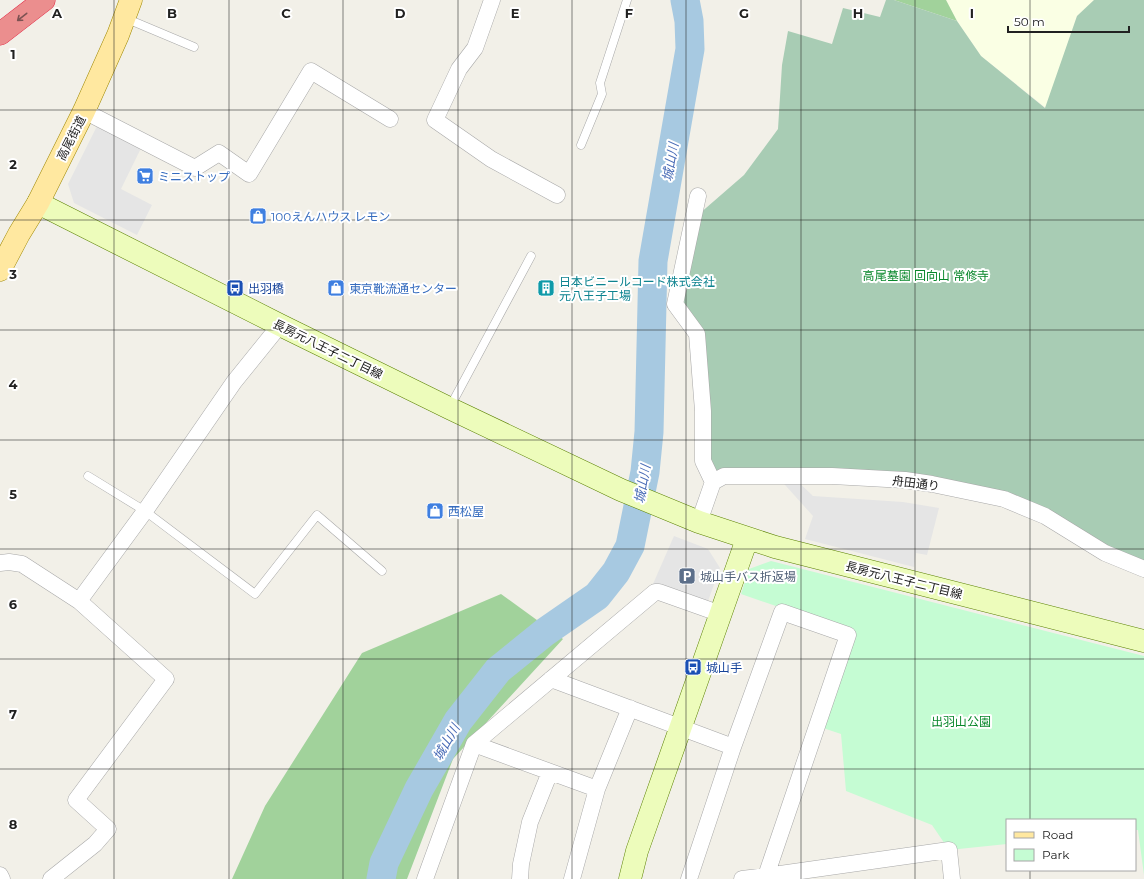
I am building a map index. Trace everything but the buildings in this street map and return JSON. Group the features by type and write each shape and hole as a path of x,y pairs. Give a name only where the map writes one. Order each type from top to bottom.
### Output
{"highway":[{"path":"0,34 44,0"}],"main road":[{"name":"高尾街道","path":"0,270 19,234 38,203 84,111 128,9"}],"street":[{"path":"492,0 475,48 459,69 435,120 491,159 557,195"},
{"path":"84,111 195,168 219,153 249,174 311,71 390,119"},
{"path":"698,196 675,304 696,334 703,411 703,461 713,482 699,522"},
{"name":"長房元八王子二丁目線","path":"38,203 449,408 621,490 699,522 747,539 1144,641"},
{"path":"79,601 145,511 234,382 280,325"},
{"name":"舟田通り","path":"713,482 724,476 832,476 905,480 932,484 1004,499 1045,516 1105,553 1144,569"},
{"path":"630,879 637,851 747,539"},
{"path":"0,563 8,562 22,564 79,601 166,679 76,800 108,829 95,844 51,879"},
{"path":"425,879 474,744 655,592 721,614"},
{"path":"689,879 733,747 782,612 848,635 766,876"},
{"path":"551,679 733,747"},
{"path":"572,879 597,788 630,708"},
{"path":"474,744 597,788"},
{"path":"520,879 521,864 530,822 550,772"},
{"path":"742,879 949,850 952,879"},
{"path":"0,875 2,879"}],"lane":[{"path":"581,145 602,94 600,83 627,0"},
{"path":"128,9 194,47"},
{"path":"449,408 530,256"},
{"path":"88,476 145,511 255,594 317,515 382,571"}],"shaded area":[{"path":"946,0 1094,0 1077,16 1046,108 981,56 957,21"},
{"path":"100,120 144,142 121,189 152,205 137,235 74,203 68,184"},
{"path":"777,476 792,476 813,496 903,502 939,508 927,555 916,553 914,567 805,539 813,516"},
{"name":"城山手バス折返場","path":"674,536 708,549 720,568 708,601 704,602 653,584"}],"green space":[{"name":"高尾墓園 回向山 常修寺","path":"886,0 894,0 957,21 981,56 1045,108 1077,16 1094,0 1144,0 1144,569 1045,516 932,484 709,473 708,402 680,300 691,221 744,175 778,129 782,65 788,31 832,44 843,8 880,17"},
{"path":"894,0 946,0 957,21"},
{"name":"出羽山公園","path":"771,561 1144,656 1144,875 1138,830 1136,830 1136,819 1006,819 1006,844 949,850 932,825 846,791 841,734 817,726 848,635 782,612 776,606 741,594 749,569"},
{"path":"501,594 563,639 453,759 407,879 232,879 265,806 362,653"}],"waterway":[{"name":"城山川","path":"381,879 384,863 419,789 458,721 498,670 545,632 597,596 616,572 630,546 645,472 649,432 653,261 690,49 689,21 685,0"}],"place":[{"name":"ミニストップ","path":"145,176"},
{"name":"100えんハウス レモン","path":"258,216"},
{"name":"出羽橋","path":"235,288"},
{"name":"東京靴流通センター","path":"336,288"},
{"name":"日本ビニールコード株式会社 元八王子工場","path":"546,288"},
{"name":"西松屋","path":"435,511"},
{"name":"城山手バス折返場","path":"687,576"},
{"name":"城山手","path":"693,667"}]}
